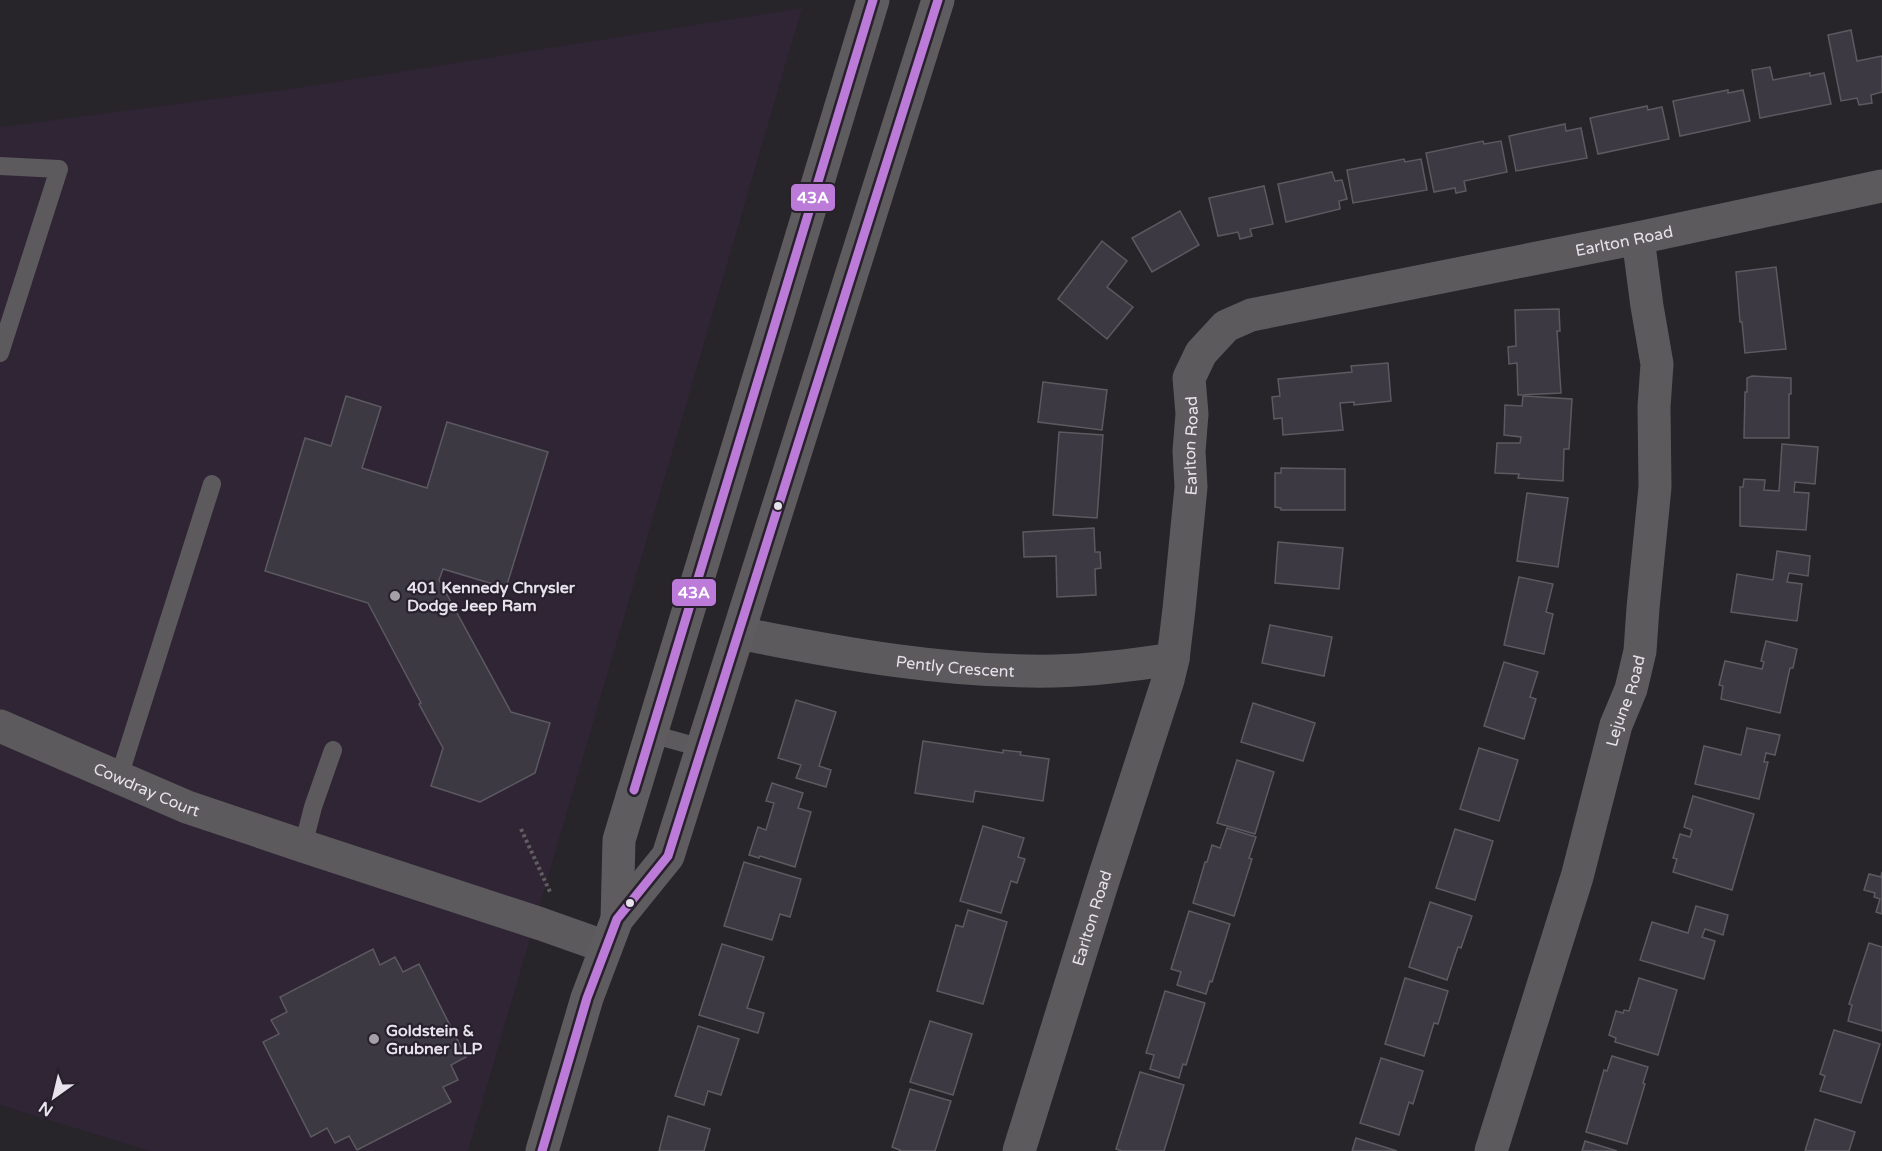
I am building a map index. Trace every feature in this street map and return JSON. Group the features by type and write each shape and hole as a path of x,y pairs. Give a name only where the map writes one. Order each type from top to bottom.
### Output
{"main road":[{"path":"542,1151 587,998 611,933 619,840 873,0"},
{"path":"611,933 668,856 938,0"}],"street":[{"name":"Earlton Road","path":"1019,1151 1173,659 1191,487 1189,451 1192,414 1189,378 1201,353 1226,326 1251,315 1638,238 1882,186"},
{"name":"Lejune Road","path":"1491,1151 1577,877 1616,725 1631,689 1640,651 1655,487 1654,407 1657,364 1638,238"},
{"name":"Pently Crescent","path":"739,633 839,652 978,668 1054,671 1097,669 1173,659"},
{"name":"Cowdray Court","path":"0,726 187,807 530,920 611,933"}],"lane":[{"path":"0,166 59,169 0,353"},
{"path":"119,777 212,484"},
{"path":"651,734 702,748"},
{"path":"303,846 313,807 333,750"}],"path":[{"path":"521,829 551,896"}],"shaded area":[{"path":"802,8 468,1151 150,1151 0,1105 0,127 291,89"}],"building":[{"path":"1851,30 1857,61 1882,56 1882,92 1871,95 1872,103 1859,105 1857,98 1841,101 1828,35"},
{"path":"1770,67 1773,80 1810,73 1810,76 1824,73 1831,104 1760,118 1752,70"},
{"path":"1728,90 1728,93 1743,90 1750,121 1680,136 1673,101"},
{"path":"1647,106 1648,110 1662,107 1669,139 1598,154 1590,118"},
{"path":"1565,124 1566,131 1581,128 1587,158 1516,171 1509,136"},
{"path":"1483,141 1484,144 1501,141 1507,172 1464,181 1466,191 1456,193 1455,188 1434,192 1426,153"},
{"path":"1404,159 1405,162 1421,159 1427,190 1353,203 1347,170"},
{"path":"1332,172 1335,181 1342,180 1347,199 1339,201 1340,209 1286,222 1278,184"},
{"path":"1264,186 1273,224 1250,229 1252,236 1240,239 1238,232 1218,236 1209,198"},
{"path":"1180,211 1199,245 1152,272 1132,238"},
{"path":"1102,241 1127,261 1107,287 1133,307 1107,339 1058,299"},
{"path":"1776,267 1786,349 1745,353 1736,272"},
{"path":"1559,309 1560,331 1557,331 1561,393 1518,395 1517,363 1509,364 1508,347 1516,346 1515,310"},
{"path":"1388,363 1391,401 1354,405 1354,402 1340,403 1343,430 1283,435 1282,418 1274,419 1272,397 1280,396 1278,379 1352,372 1351,366"},
{"path":"1752,376 1791,378 1789,438 1744,438 1745,392 1747,392 1747,378"},
{"path":"1043,382 1107,390 1102,430 1038,422"},
{"name":"401 Kennedy Chrysler Dodge Jeep Ram","path":"346,396 381,407 362,468 427,488 447,422 548,452 506,588 443,569 439,580 511,712 550,723 535,773 480,802 431,786 443,748 368,603 265,571 305,438 331,446"},
{"path":"1523,396 1572,399 1569,449 1564,449 1563,481 1518,478 1519,474 1495,473 1497,443 1520,443 1521,437 1504,435 1505,405 1522,406"},
{"path":"1059,432 1103,435 1097,518 1053,515"},
{"path":"1782,444 1818,447 1815,484 1795,482 1794,492 1809,493 1806,530 1740,526 1740,487 1743,487 1744,479 1765,480 1764,490 1779,491"},
{"path":"1281,468 1345,469 1345,510 1281,510 1275,507 1275,473 1281,473"},
{"path":"1527,493 1568,498 1558,567 1517,561"},
{"path":"1094,528 1095,552 1100,552 1101,568 1095,569 1096,595 1057,597 1056,556 1024,557 1023,532"},
{"path":"1278,542 1343,548 1339,589 1275,583"},
{"path":"1777,551 1810,556 1808,576 1789,573 1787,582 1802,584 1797,621 1731,612 1737,574 1773,580"},
{"path":"1519,577 1553,584 1546,612 1553,614 1544,654 1504,645"},
{"path":"1270,625 1332,637 1324,676 1262,663"},
{"path":"1766,641 1797,649 1793,668 1790,668 1780,713 1721,699 1723,686 1719,685 1725,661 1762,669 1764,662 1761,661"},
{"path":"1504,662 1538,672 1530,697 1536,699 1524,739 1484,726"},
{"path":"796,700 836,712 819,766 831,770 826,787 796,778 801,765 778,758"},
{"path":"1253,703 1315,723 1303,761 1241,742"},
{"path":"1747,728 1780,735 1775,755 1766,753 1764,762 1768,762 1759,799 1695,784 1704,746 1741,755"},
{"path":"923,741 1003,753 1003,750 1021,752 1020,755 1049,759 1043,801 975,791 973,802 915,793"},
{"path":"1479,748 1518,760 1499,821 1460,809"},
{"path":"1237,760 1274,772 1255,834 1217,823"},
{"path":"772,783 803,793 798,808 811,812 795,867 760,856 759,858 749,855 758,827 766,830 774,803 766,801"},
{"path":"1693,796 1754,814 1732,890 1673,872 1677,859 1673,858 1680,834 1690,837 1692,830 1684,827"},
{"path":"983,826 1024,838 1018,857 1025,859 1017,883 1011,881 1001,913 960,901"},
{"path":"1227,828 1256,837 1249,858 1252,859 1234,916 1193,903 1212,845 1220,848"},
{"path":"1455,829 1493,841 1475,900 1436,888"},
{"path":"744,862 801,879 790,917 780,914 772,940 724,926"},
{"path":"1882,872 1882,914 1876,912 1880,899 1874,897 1875,893 1864,890 1869,874 1881,877"},
{"path":"1430,902 1472,916 1447,980 1409,967"},
{"path":"1696,906 1728,915 1723,935 1705,929 1702,937 1715,941 1704,979 1640,960 1652,922 1688,933"},
{"path":"968,910 1007,922 983,1004 937,991 956,925 963,927"},
{"path":"1189,911 1230,924 1206,994 1177,985 1181,972 1171,969"},
{"path":"1869,943 1882,947 1882,1031 1848,1021 1852,1005 1849,1004"},
{"path":"722,944 764,957 747,1008 764,1013 758,1033 699,1015"},
{"path":"373,949 380,965 395,957 403,972 419,964 466,1057 451,1065 458,1080 443,1087 451,1102 357,1150 349,1136 335,1143 327,1128 311,1137 263,1042 279,1034 271,1020 287,1012 280,997"},
{"path":"1405,978 1448,991 1438,1024 1434,1023 1424,1056 1385,1044"},
{"path":"1639,978 1677,990 1658,1055 1615,1042 1616,1038 1609,1035 1616,1011 1623,1013 1624,1010 1629,1011"},
{"path":"1165,991 1205,1003 1186,1065 1183,1064 1179,1078 1150,1069 1154,1055 1146,1053"},
{"path":"930,1021 972,1034 953,1095 910,1082"},
{"path":"698,1026 739,1039 721,1095 708,1091 704,1105 675,1096"},
{"path":"1834,1030 1880,1044 1861,1103 1820,1091 1825,1076 1820,1074"},
{"path":"1612,1056 1648,1067 1627,1144 1586,1132 1604,1070 1607,1071"},
{"path":"1381,1058 1423,1071 1413,1104 1409,1102 1399,1135 1360,1123"},
{"path":"1140,1072 1184,1085 1164,1151 1116,1149"},
{"path":"910,1089 951,1101 935,1151 899,1151 892,1147"},
{"path":"668,1116 710,1129 704,1151 659,1151"},
{"path":"1815,1119 1855,1132 1849,1151 1805,1151"},
{"path":"1356,1138 1397,1151 1352,1151"},
{"path":"1585,1141 1617,1151 1582,1151"}],"transit line":[{"name":"43A","path":"634,790 873,0"},
{"name":"43A","path":"542,1151 587,998 617,919 668,856 938,0"}],"place":[{"name":"401 Kennedy Chrysler Dodge Jeep Ram","path":"395,596"},
{"name":"Goldstein & Grubner LLP","path":"374,1039"}]}
